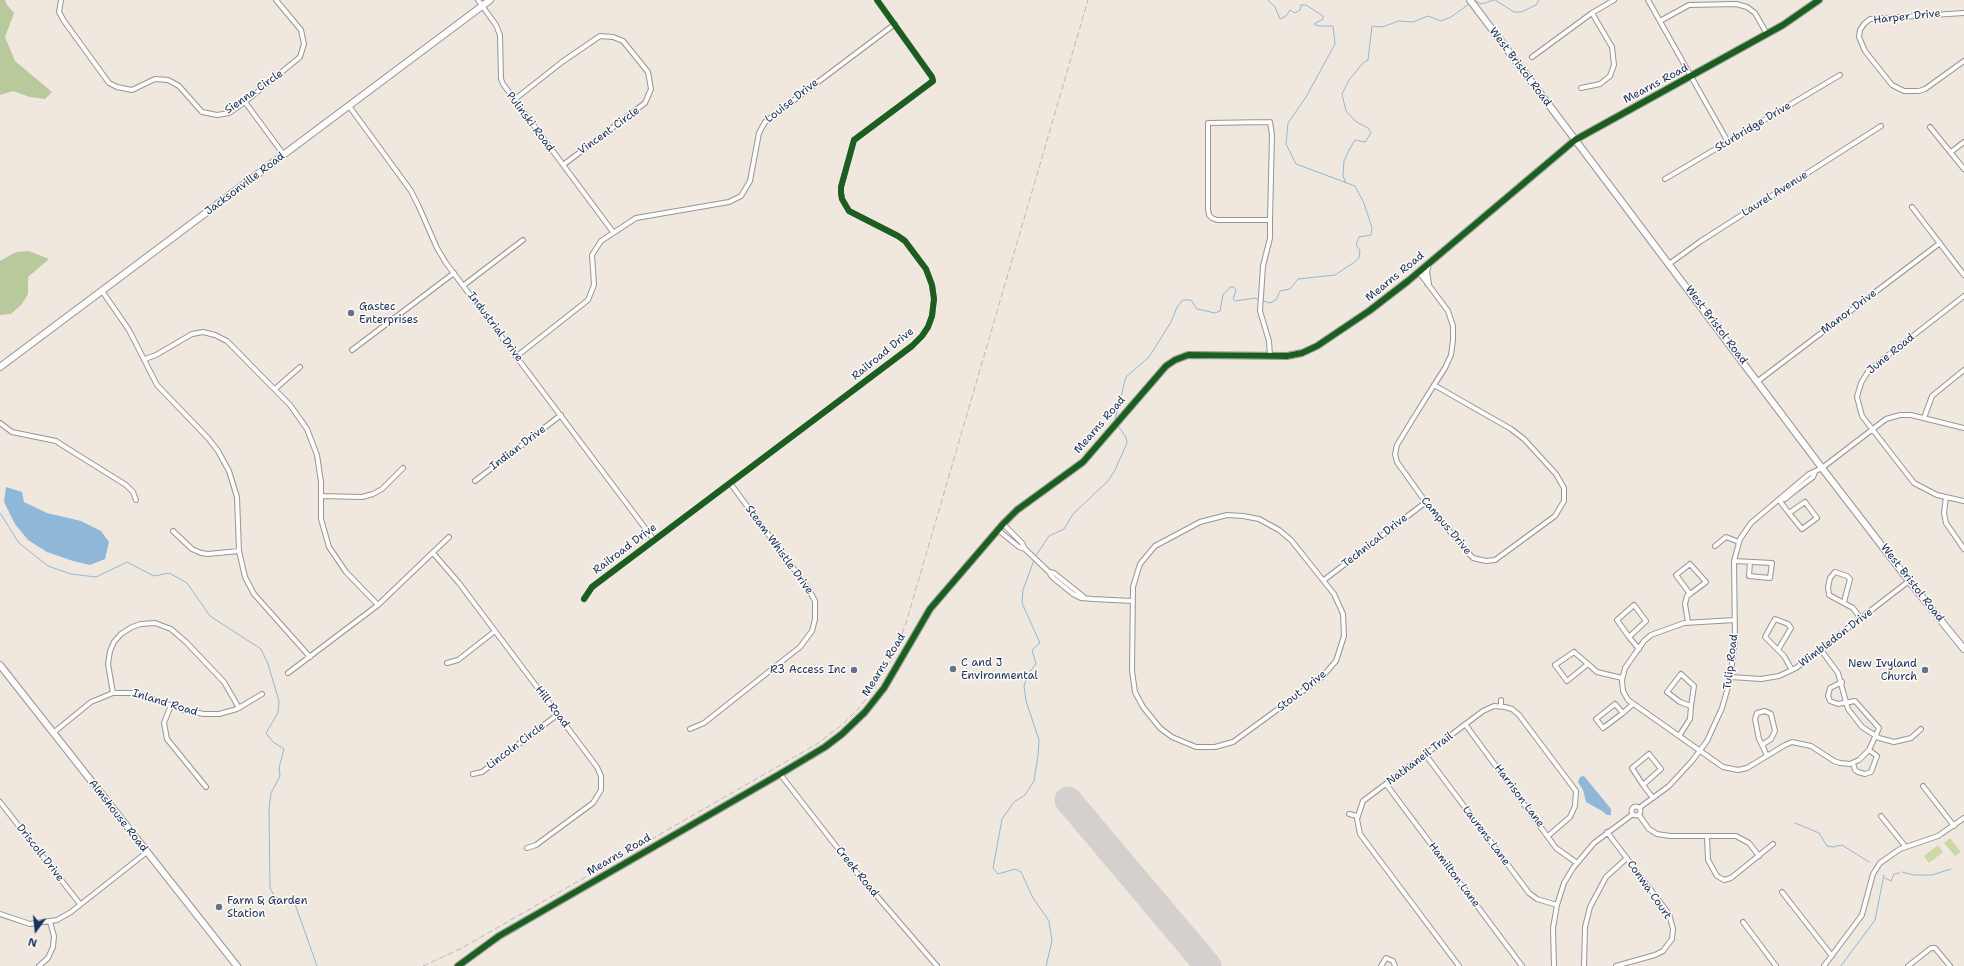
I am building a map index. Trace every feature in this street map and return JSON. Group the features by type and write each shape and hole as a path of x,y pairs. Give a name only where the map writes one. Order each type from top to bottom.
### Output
{"main road":[{"name":"Jacksonville Road","path":"0,367 490,0"},
{"name":"West Bristol Road","path":"1470,0 1822,468 1909,581 1964,649"},
{"name":"Mearns Road","path":"458,966 499,936 831,743 865,712 884,688 930,609 1002,524 1017,510 1083,462 1159,372 1180,358 1202,354 1270,356 1295,355 1317,346 1369,311 1419,272 1575,140 1767,34 1797,16 1819,0"},
{"path":"1428,264 1426,272 1428,283"},
{"name":"Almshouse Road","path":"0,665 236,966"}],"street":[{"name":"Sienna Circle","path":"61,0 59,12 64,21 107,81 113,85 132,90 155,80 168,80 179,86 198,109 204,113 213,115 225,114 244,102 295,63 303,49 304,40 301,30 276,0"},
{"name":"Pulinski Road","path":"478,0 498,30 500,40 501,79 514,100 613,232"},
{"path":"877,0 895,24"},
{"path":"1532,57 1592,13 1614,0"},
{"path":"1648,0 1728,142"},
{"path":"1660,22 1689,5 1736,4 1747,7 1755,13 1767,34"},
{"name":"Harper Drive","path":"1964,12 1870,19 1860,30 1859,37 1865,51 1892,85 1904,91 1911,92 1925,89 1964,61"},
{"path":"1581,88 1600,84 1610,76 1614,65 1612,47 1592,13"},
{"name":"Railroad Drive","path":"584,599 592,587 912,346 922,336 928,327 932,316 934,299 932,285 926,269 902,238 849,210 842,199 841,188 854,140 931,83 932,77 895,24"},
{"name":"Louise Drive","path":"516,356 588,300 594,285 592,255 596,246 613,232 636,218 729,202 741,196 750,181 759,133 765,122 895,24"},
{"name":"Vincent Circle","path":"514,100 562,62 600,36 613,37 623,41 648,72 651,89 645,103 563,165"},
{"name":"Sturbridge Drive","path":"1665,179 1840,75"},
{"path":"244,102 284,155"},
{"name":"Industrial Drive","path":"348,106 410,191 420,207 437,248 454,273 654,540"},
{"path":"1270,220 1217,220 1209,215 1208,123 1270,122 1272,135 1270,238 1263,266 1260,311 1269,341 1270,356"},
{"name":"Laurel Avenue","path":"1669,264 1701,241 1881,126"},
{"path":"1930,127 1964,169"},
{"path":"1951,152 1964,142"},
{"path":"1912,207 1964,275"},
{"path":"464,285 523,240"},
{"name":"Manor Drive","path":"1758,381 1940,243"},
{"name":"Campus Drive","path":"1419,272 1448,311 1453,326 1453,340 1451,355 1397,445 1395,454 1400,469 1473,558 1486,561 1500,557 1556,516 1564,501 1564,488 1558,477 1524,439 1511,429 1434,385"},
{"path":"352,350 454,273"},
{"path":"102,291 129,330 157,385 208,438 218,451 229,471 238,503 239,551 245,577 252,590 310,657"},
{"name":"June Road","path":"1964,296 1866,374 1858,390 1858,401 1862,416 1914,483 1926,490 1964,501"},
{"path":"145,359 156,355 192,334 211,333 227,341 275,389 297,414 310,435 319,462 323,528 334,556 346,572 378,605"},
{"path":"275,389 300,367"},
{"path":"1924,418 1932,396 1964,370"},
{"name":"Tulip Road","path":"1633,814 1633,808 1639,808 1680,775 1700,751 1718,719 1731,677 1735,641 1734,561 1739,542 1751,523 1779,500 1785,498 1813,477 1815,472 1881,421 1905,414 1964,428"},
{"name":"Indian Drive","path":"474,481 561,415"},
{"path":"0,423 8,430 21,435 56,441 129,487 136,500"},
{"path":"321,496 362,497 373,494 382,489 403,468"},
{"name":"Steam Whistle Drive","path":"690,729 704,723 795,651 807,639 815,619 815,601 808,588 730,483"},
{"path":"1946,497 1944,514 1946,524 1964,549"},
{"path":"1779,500 1789,513 1802,529 1817,518 1805,502 1789,513"},
{"name":"Technical Drive","path":"1324,580 1426,502"},
{"name":"Stout Drive","path":"1222,516 1248,516 1275,527 1291,540 1324,580 1337,600 1344,622 1342,644 1333,665 1324,676 1242,737 1229,744 1215,747 1196,747 1172,737 1155,723 1140,702 1132,679 1132,601 1136,573 1140,564 1152,550 1164,541 1195,524 1222,516"},
{"path":"1002,524 1022,543 1025,549 1049,572 1052,577 1064,588 1077,596 1110,601 1132,601"},
{"path":"998,530 1019,547 1025,549"},
{"path":"173,531 192,549 201,553 208,554 239,551"},
{"path":"288,673 378,605 449,537"},
{"path":"1715,546 1726,537 1739,542"},
{"name":"Hill Road","path":"433,553 459,583 597,767 601,776 601,790 596,799 589,806 536,845 527,848"},
{"path":"1734,561 1750,562 1772,564 1770,578 1749,576 1750,562"},
{"path":"1688,622 1685,604 1687,596 1690,594 1706,582 1690,564 1676,575 1690,594"},
{"path":"1844,602 1850,579 1847,576 1833,573 1827,591 1830,596 1853,608 1861,619"},
{"name":"Wimbledon Drive","path":"1731,677 1761,679 1779,676 1792,670 1821,650 1909,581"},
{"path":"1629,636 1646,621 1634,605 1617,620 1629,636 1639,649"},
{"path":"1778,650 1791,628 1788,624 1775,619 1765,637 1768,642 1784,656 1792,670"},
{"path":"1735,620 1688,622 1651,635 1625,668 1622,678 1624,693 1634,704 1723,767 1732,770 1747,768 1785,745 1798,742 1811,746 1835,762 1853,763 1859,760 1869,750 1879,728 1858,702 1852,700 1835,704 1830,701 1828,696 1832,686 1842,682"},
{"path":"113,693 108,664 110,651 114,642 121,634 132,627 141,624 155,623 171,629 186,642 224,682 239,708"},
{"path":"447,663 458,660 495,632"},
{"path":"1821,650 1838,672 1842,682 1846,702 1856,721 1876,737 1897,742 1911,738 1920,729"},
{"path":"1588,664 1567,681 1555,665 1574,652 1588,664 1597,672 1622,678"},
{"path":"1679,736 1690,719 1694,686 1680,674 1667,692 1680,702 1691,706"},
{"name":"Inland Road","path":"53,733 91,702 113,693 137,692 189,712 204,714 224,713 239,708 262,694"},
{"path":"1501,700 1501,706 1512,709 1519,715 1576,791 1576,802 1572,813 1566,822 1548,836"},
{"path":"1624,713 1615,704 1596,719 1603,728 1624,713 1634,704"},
{"path":"170,705 164,723 166,735 170,743 206,788"},
{"name":"Nathaneil Trail","path":"1357,816 1363,801 1486,709 1494,706 1501,706"},
{"path":"1762,745 1771,739 1775,732 1771,714 1765,711 1760,712 1755,716 1756,727 1762,745 1767,756"},
{"name":"Lincoln Circle","path":"473,774 479,773 488,767 557,715"},
{"name":"Harrison Lane","path":"1465,724 1559,851 1576,863"},
{"path":"1853,763 1855,770 1858,772 1865,774 1871,772 1877,756 1869,750"},
{"name":"Laurens Lane","path":"1425,754 1529,893 1537,900 1557,906"},
{"path":"1644,785 1661,769 1649,754 1632,768 1653,798"},
{"name":"Creek Road","path":"780,774 857,873 937,966"},
{"name":"Hamilton Lane","path":"1386,784 1522,966"},
{"path":"1923,786 1954,826"},
{"name":"Driscoll Drive","path":"0,802 80,904"},
{"path":"1639,808 1641,811 1639,815"},
{"path":"1349,814 1357,816 1357,825 1360,834 1459,966"},
{"path":"1554,966 1552,936 1557,906 1564,883 1576,863 1594,843 1633,814 1639,815 1649,828 1663,836 1731,835 1741,838 1749,843 1759,856"},
{"path":"1881,816 1905,846"},
{"path":"1824,966 1862,915 1877,867 1895,851 1905,846 1930,839 1954,826 1964,818"},
{"name":"Conwa Court","path":"1607,832 1671,918 1673,935 1666,948 1659,954 1616,966"},
{"path":"1707,836 1708,860 1717,876 1721,879 1727,880 1773,844"},
{"path":"0,914 30,924 50,922 65,916 147,852"},
{"path":"1584,966 1585,927 1592,904 1606,877 1627,858"},
{"path":"1782,892 1832,956"},
{"path":"39,966 48,958 53,947 54,936 50,922"},
{"path":"1743,922 1776,966"},
{"path":"1908,966 1931,948 1936,948 1950,966"},
{"path":"1381,966 1386,958 1393,961 1395,966"}],"green space":[{"path":"0,0 5,0 7,5 14,13 5,37 15,61 52,92 45,99 30,97 13,91 0,95"},
{"path":"29,251 49,259 28,277 28,294 22,304 11,314 0,315 0,261 16,252"},
{"path":"1950,838 1961,852 1955,856 1944,843"},
{"path":"1938,845 1943,852 1929,863 1924,856"}],"water":[{"path":"6,487 22,492 24,502 47,513 81,521 101,531 109,542 105,559 90,565 73,561 47,552 28,540 15,524 4,502"},
{"path":"1584,776 1611,809 1611,815 1607,815 1586,802 1583,790 1578,782 1580,777"}],"waterway":[{"path":"1263,301 1270,303 1276,300 1280,291 1290,289 1298,279 1335,275 1353,263 1359,258 1360,250 1356,245 1359,237 1371,235 1372,228 1364,203 1355,186 1296,164 1286,144 1288,123 1306,97 1335,44 1333,26 1318,26 1314,24 1323,19 1323,16 1306,5 1301,5 1300,10 1295,13 1290,10 1286,16 1280,19 1275,7 1268,0"},
{"path":"1474,0 1481,4 1494,0"},
{"path":"1495,0 1514,12 1521,12 1536,5 1539,0"},
{"path":"1346,183 1343,176 1344,161 1349,150 1355,140 1365,142 1371,133 1368,128 1355,121 1346,111 1342,94 1349,80 1363,63 1368,60 1372,26 1382,27 1399,21 1413,22 1428,16 1441,21 1451,17 1469,4"},
{"path":"1115,419 1126,377 1149,357 1171,322 1177,307 1183,300 1191,300 1197,309 1215,313 1220,311 1223,295 1230,287 1234,287 1236,290 1233,299 1235,301 1255,298 1259,300"},
{"path":"1035,557 1049,536 1064,529 1073,514 1108,481 1115,470 1127,443 1126,437 1118,426"},
{"path":"0,513 19,543 48,566 71,574 96,577 127,562 154,576 169,573 187,583 210,616 261,649 268,664 279,701 278,713 266,733 273,742 284,749 279,768 280,776 271,793 269,809 270,888 275,897 294,901 317,966"},
{"path":"1034,560 1023,590 1022,603 1040,643 1032,650 1036,664 1028,674 1024,686 1026,701 1039,740 1038,755 1034,781 1025,795 1014,802 1002,819 993,868 998,874 1015,869 1021,872 1033,898 1049,921 1052,941 1046,966"},
{"path":"1795,823 1819,833 1827,846 1833,847 1842,845 1869,862"},
{"path":"1902,872 1914,875 1932,875 1951,869"},
{"path":"1885,878 1891,881 1894,874 1899,873"},
{"path":"1841,966 1875,920 1884,875"}],"runway":[{"path":"1068,800 1208,966"}],"railway":[{"path":"423,966 462,948 817,744 843,724 858,709 874,689 895,653 906,623 1088,0"}],"cycle path":[{"path":"584,599 592,587 912,346 922,336 928,327 932,316 934,299 932,285 926,269 905,241 849,211 842,199 841,193 841,187 854,140 933,81 932,77 877,0"},
{"path":"458,966 499,936 780,774 825,747 842,734 865,712 884,688 930,609 1003,524 1017,510 1083,462 1166,366 1175,360 1188,355 1287,356 1302,353 1317,346 1369,311 1408,281 1575,140 1783,25 1819,0"}],"place":[{"name":"Gastec Enterprises","path":"351,313"},
{"name":"C and J Environmental","path":"953,669"},
{"name":"R3 Access Inc","path":"854,670"},
{"name":"New Ivyland Church","path":"1925,670"},
{"name":"Farm & Garden Station","path":"219,907"}]}
